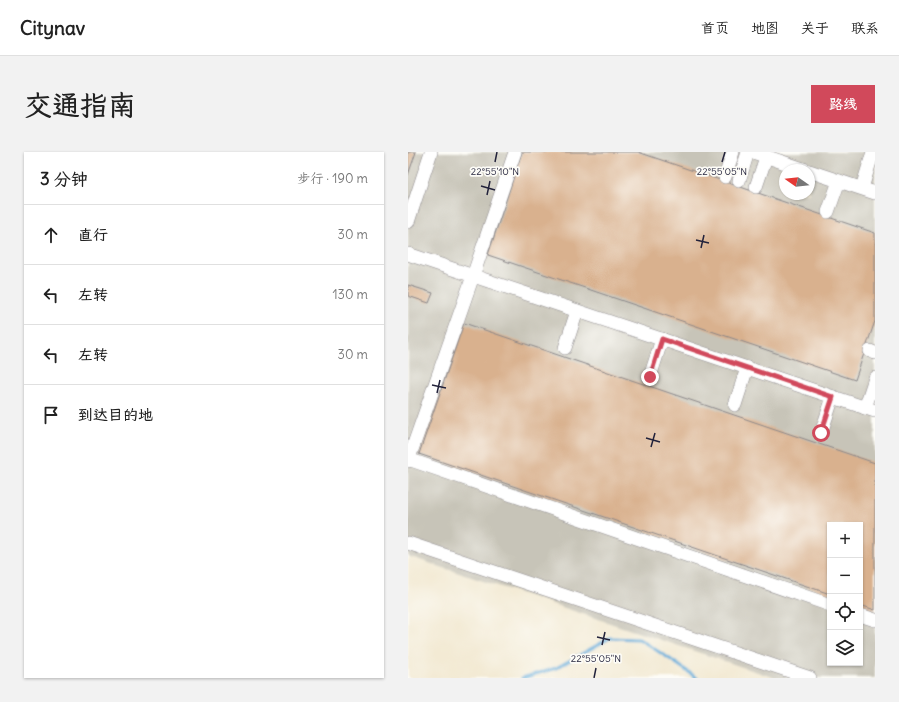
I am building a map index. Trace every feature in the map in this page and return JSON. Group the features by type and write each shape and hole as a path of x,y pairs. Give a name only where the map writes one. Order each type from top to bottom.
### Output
{"lane":[{"path":"408,222 431,152"},
{"path":"515,152 408,460 827,604"},
{"path":"725,177 733,152"},
{"path":"739,181 748,152"},
{"path":"752,152 789,164"},
{"path":"862,188 873,152"},
{"path":"756,187 766,157"},
{"path":"815,172 875,193"},
{"path":"828,212 839,181"},
{"path":"408,254 870,409 871,375"},
{"path":"565,348 576,311"},
{"path":"650,377 662,339"},
{"path":"735,405 747,368"},
{"path":"821,433 833,397"},
{"path":"408,543 810,678"},
{"path":"863,616 875,620"}],"shaded area":[{"path":"408,152 875,152 875,678 776,678 408,556"}],"building":[{"path":"408,152 416,152 408,175"},
{"path":"522,152 638,152 875,233 875,321 855,380 488,255"},
{"path":"408,285 433,293 429,303 408,296"},
{"path":"464,323 875,463 875,610 863,606 863,522 827,522 827,593 419,454"}],"waterway":[{"path":"522,678 556,668 610,638 639,639 697,678"}],"route":[{"path":"650,377 662,339 833,397 821,433"}]}
